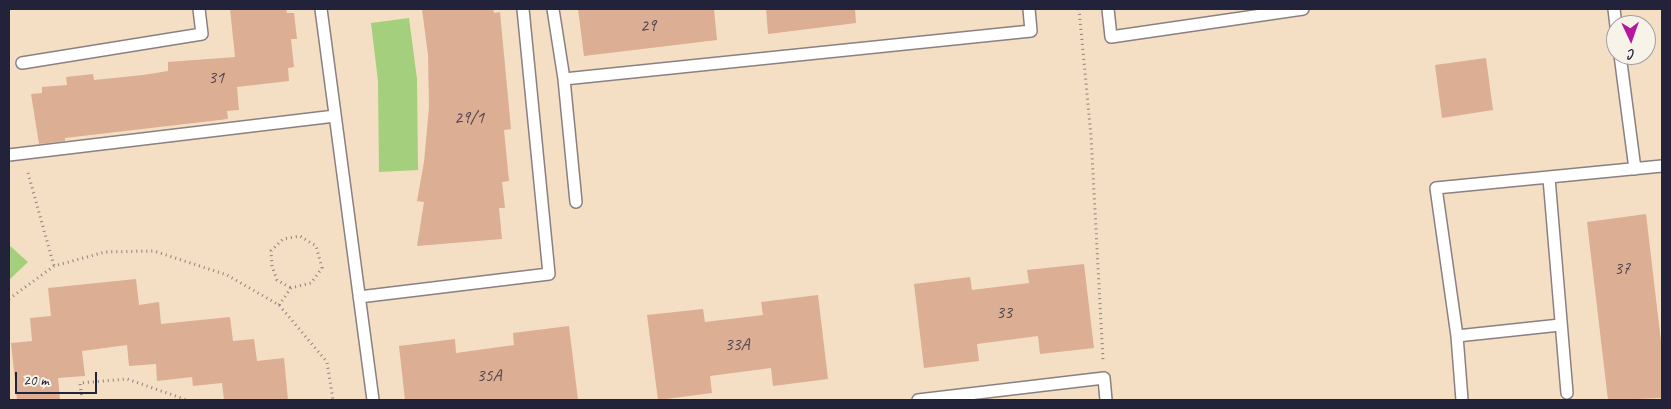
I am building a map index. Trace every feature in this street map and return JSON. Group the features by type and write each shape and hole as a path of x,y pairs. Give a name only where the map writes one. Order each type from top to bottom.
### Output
{"lane":[{"path":"22,63 202,34 199,9"},
{"path":"321,9 373,400"},
{"path":"359,296 549,274 523,9"},
{"path":"553,9 564,79 576,202"},
{"path":"564,79 1031,31 1029,9"},
{"path":"1108,9 1111,37 1303,9"},
{"path":"1621,65 1635,169"},
{"path":"9,155 335,116"},
{"path":"1462,400 1457,336 1436,188 1662,166"},
{"path":"1549,178 1567,394"},
{"path":"1457,336 1560,325"},
{"path":"918,400 1104,378 1106,400"}],"path":[{"path":"1079,9 1091,136 1104,378"},
{"path":"22,154 54,266"},
{"path":"279,305 291,288 311,282 322,268 316,246 300,236 283,239 271,251 272,266 277,280 291,288"},
{"path":"9,299 54,266 105,252 154,251 227,274 279,305 327,362 332,400"},
{"path":"82,400 80,383 127,379 187,400"}],"green space":[{"path":"409,18 417,79 418,170 379,172 378,81 371,23"},
{"path":"9,245 28,262 9,280"}],"building":[{"path":"230,9 286,9 287,13 294,13 297,39 291,39 294,67 288,68 289,81 237,87 239,110 227,111 228,119 65,138 65,141 39,144 31,94 42,93 42,87 67,85 66,77 93,74 94,80 143,75 168,71 168,62 235,57"},
{"path":"422,9 493,9 494,13 500,12 511,129 504,130 509,181 502,182 505,208 499,208 502,239 417,246 424,202 417,201 424,162 429,107 428,55"},
{"path":"578,9 714,9 717,40 584,56"},
{"path":"766,9 855,9 856,23 768,34"},
{"path":"1486,58 1493,110 1442,118 1435,65"},
{"path":"1646,214 1662,350 1662,398 1608,400 1587,222"},
{"path":"1084,264 1094,348 1040,354 1038,336 977,344 979,361 924,368 914,284 970,277 972,290 1029,283 1027,270"},
{"path":"136,279 139,305 159,302 161,324 230,317 233,341 254,339 257,361 284,358 288,400 224,400 222,383 193,386 192,377 157,381 156,364 129,366 127,345 82,351 85,376 58,378 60,400 17,400 11,343 32,341 30,318 51,316 48,288"},
{"path":"818,295 828,379 773,386 771,368 710,376 712,393 658,400 647,315 703,309 705,322 763,315 761,302"},
{"path":"569,326 578,400 405,400 399,346 455,339 456,353 514,345 513,333"}]}
